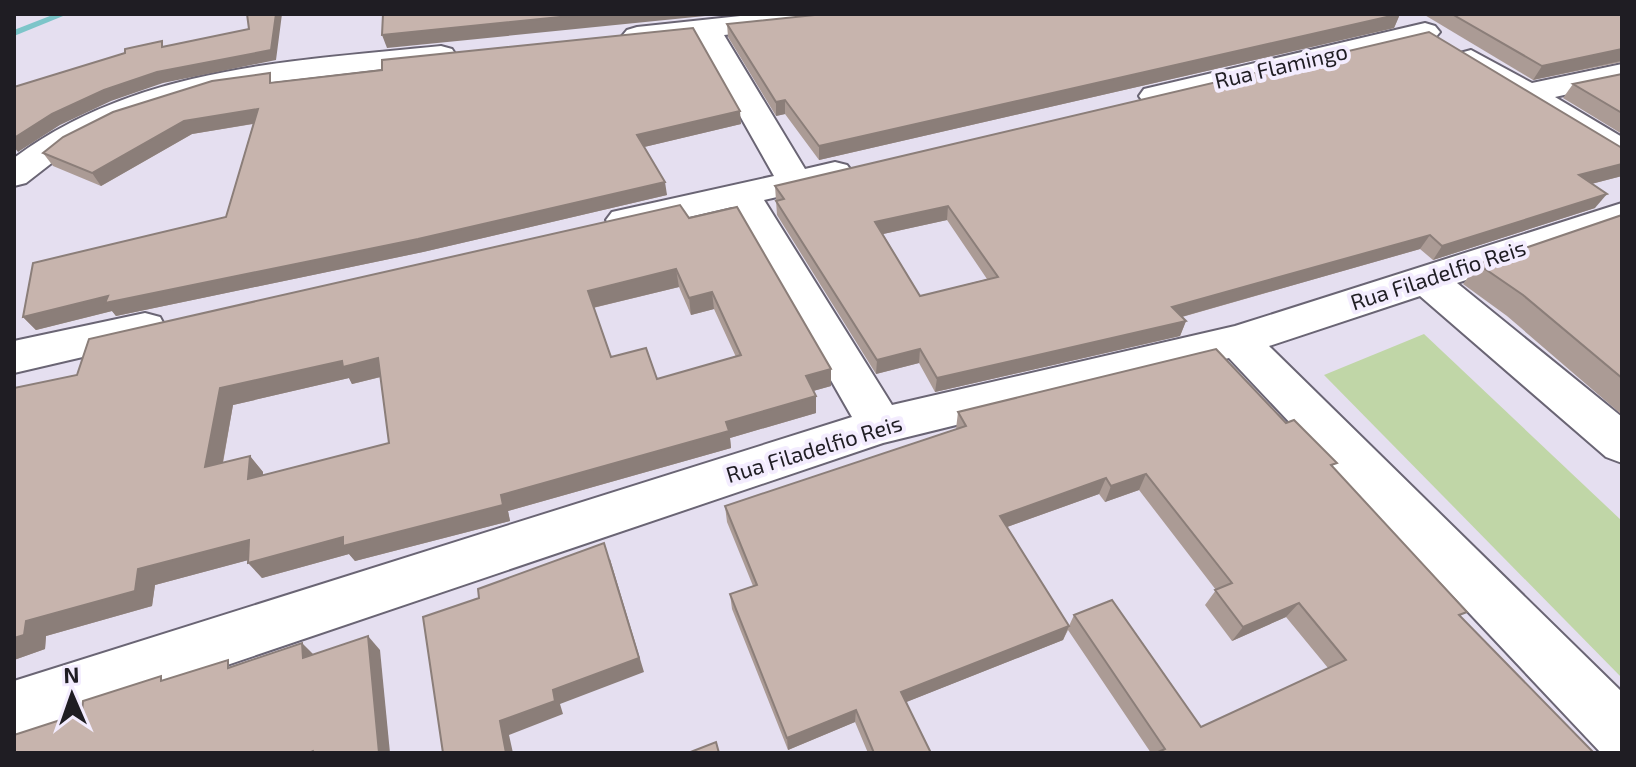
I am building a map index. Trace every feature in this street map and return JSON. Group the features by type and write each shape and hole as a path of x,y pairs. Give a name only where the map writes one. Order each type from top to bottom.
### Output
{"street":[{"path":"604,39 838,14"},
{"path":"1411,23 1622,152"},
{"name":"Rua Flamingo","path":"1118,105 1411,23"},
{"path":"706,30 795,182"},
{"path":"16,170 106,116 176,92 280,74 467,52"},
{"path":"1530,93 1622,73"},
{"path":"590,228 871,164"},
{"path":"741,192 881,426"},
{"name":"Rua Filadelfio Reis","path":"14,709 881,426 1238,341 1622,215"},
{"path":"1426,279 1622,444"},
{"path":"14,357 181,321"},
{"path":"1238,341 1622,733"}],"green space":[{"path":"1424,334 1622,521 1622,678 1324,375"}],"building":[{"path":"247,14 276,14 271,50 157,72 104,90 52,114 14,138 14,87 125,53 125,49 162,41 162,47 249,29"},
{"path":"383,14 590,14 382,35"},
{"path":"824,14 1400,14 819,146 785,100 776,102 727,24"},
{"path":"1452,14 1622,14 1622,49 1542,66"},
{"path":"693,28 740,111 637,135 665,182 418,239 105,303 108,296 23,317 33,263 226,217 258,109 184,121 92,173 43,153 63,137 113,112 212,81 270,73 270,83 382,70 382,60"},
{"path":"1429,32 1622,148 1622,164 1579,175 1607,194 1442,246 1430,235 1172,307 1186,321 937,378 920,349 877,360 776,201 784,199 775,186","holes":["948,206 998,277 920,296 875,222"]},
{"path":"1622,74 1622,113 1573,84"},
{"path":"680,205 689,218 737,207 831,369 806,376 816,396 726,422 729,431 501,495 503,505 343,546 343,537 248,563 249,540 138,569 135,591 26,621 24,635 14,638 14,388 77,375 89,339","holes":["676,269 689,298 712,292 741,355 657,379 646,348 611,357 588,291","378,358 389,443 248,479 250,456 205,467 220,388 342,361 343,367"]},
{"path":"1622,215 1622,378 1523,295 1478,264"},
{"path":"1216,349 1286,423 1294,420 1337,463 1331,465 1467,612 1459,615 1594,753 1156,753 1165,749 1074,615 1112,600 1201,727 1346,660 1299,603 1243,627 1215,590 1232,583 1146,474 1111,486 1106,478 1000,516 1069,626 901,692 931,753 874,753 856,710 787,738 730,594 757,585 725,506 966,426 958,412"},
{"path":"604,543 639,658 553,690 555,701 500,721 506,753 443,753 423,617 479,598 478,589"},
{"path":"368,636 379,753 14,753 14,735 82,713 83,701 161,676 161,681 228,660 228,668 302,643 303,658"},
{"path":"716,742 719,753 688,753"}],"waterway":[{"path":"14,33 63,14"}]}
